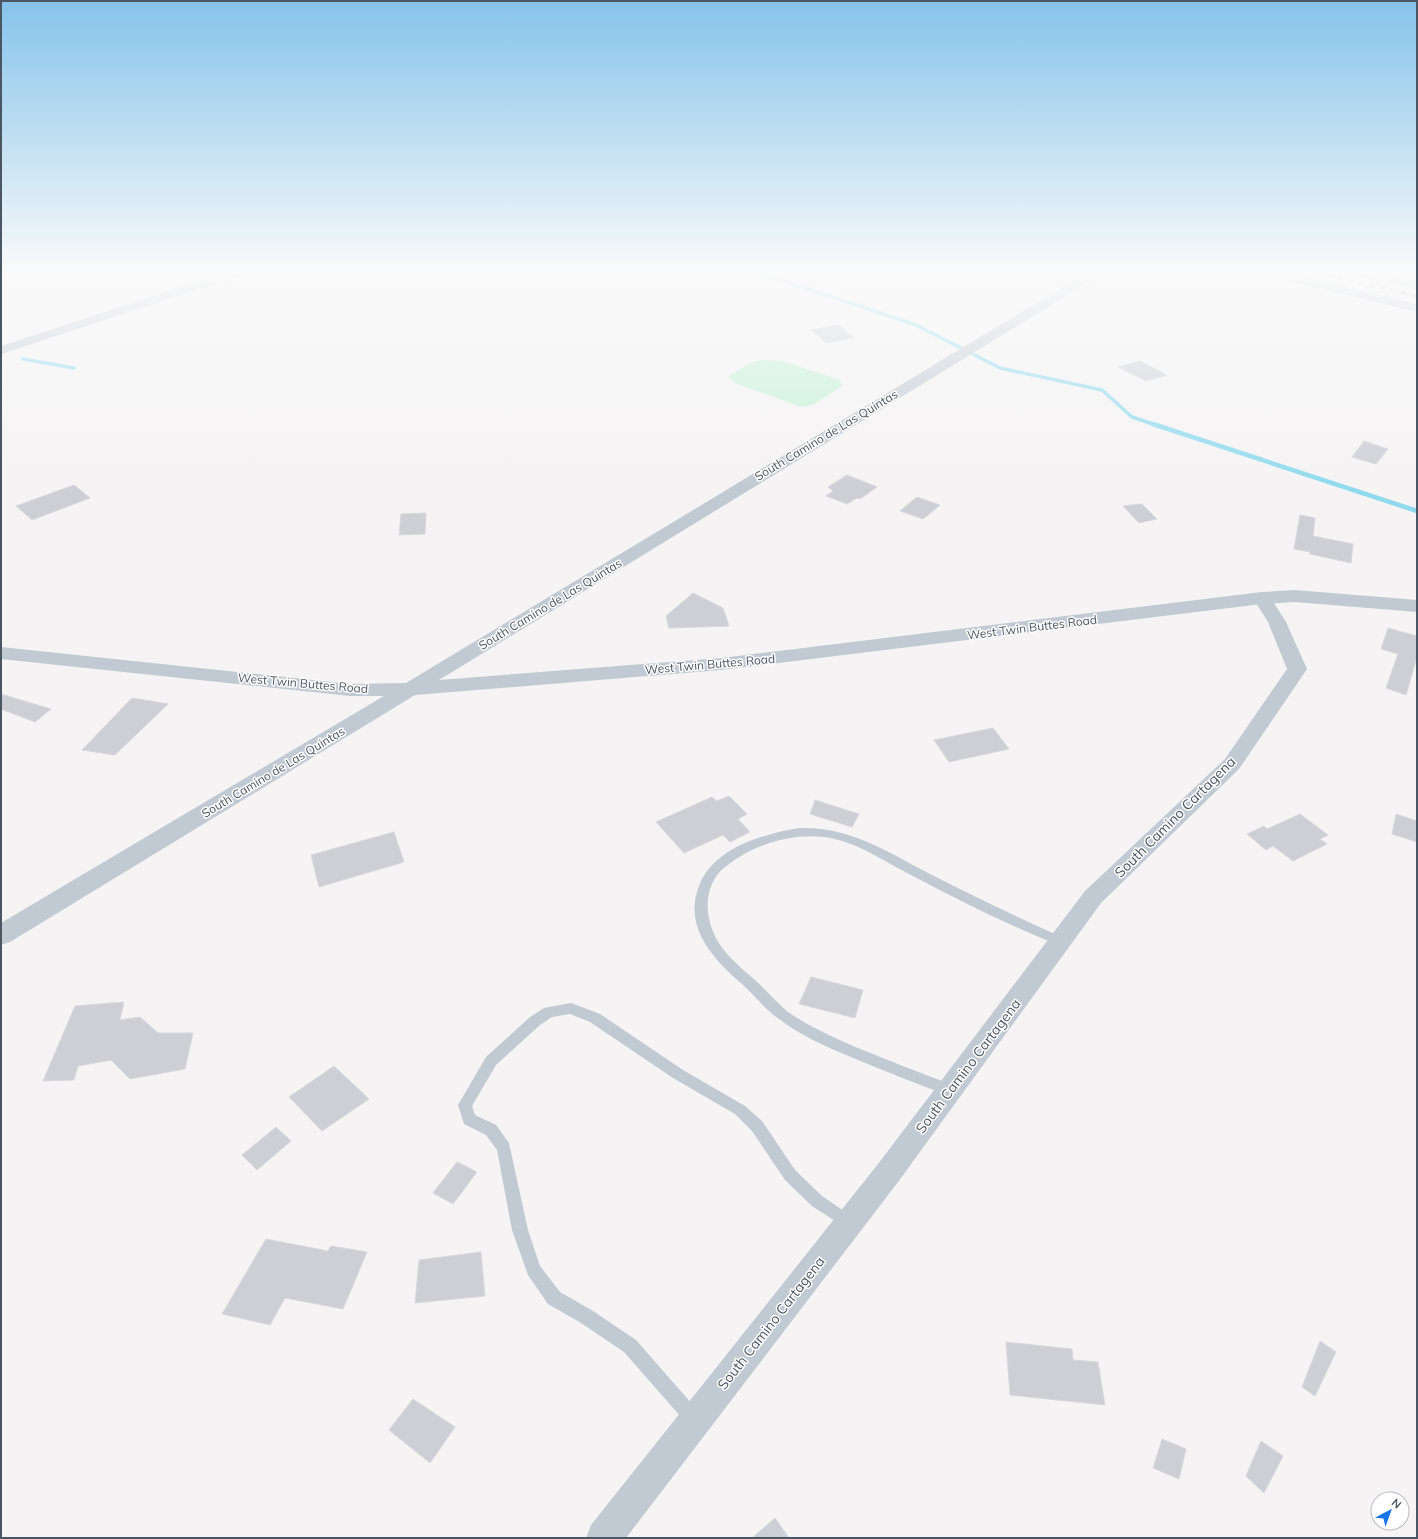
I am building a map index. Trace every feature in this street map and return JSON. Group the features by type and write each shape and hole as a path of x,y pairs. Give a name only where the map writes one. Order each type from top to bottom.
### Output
{"street":[{"path":"1,350 23,343"},
{"name":"South Camino de Las Quintas","path":"1,935 410,689 980,343"},
{"name":"West Twin Buttes Road","path":"1,653 350,690 410,689 729,663 1262,598 1295,596 1417,606"},
{"name":"South Camino Cartagena","path":"604,1538 849,1223 1093,897 1232,764 1297,669 1277,622 1262,598"}],"lane":[{"path":"950,1090 914,1077 820,1038 783,1014 724,960 706,938 702,921 701,902 707,878 721,863 741,850 771,838 797,833 826,833 860,843 1030,929 1060,941"},
{"path":"695,1421 630,1346 587,1317 554,1298 534,1270 520,1230 504,1148 491,1130 469,1119 465,1105 491,1061 534,1021 549,1012 571,1008 595,1018 678,1074 740,1110 757,1126 790,1175 818,1201 849,1223"}],"green space":[{"path":"760,360 783,361 840,380 842,386 814,404 802,407 735,383 728,376 753,362"}],"building":[{"path":"1140,361 1167,375 1146,381 1118,367"},
{"path":"1364,441 1388,449 1376,464 1352,457"},
{"path":"847,475 877,487 860,499 857,498 847,504 826,496 833,491 828,487"},
{"path":"74,485 90,498 32,520 16,506"},
{"path":"917,497 940,505 923,519 900,511"},
{"path":"1142,504 1157,519 1139,523 1123,506"},
{"path":"426,513 425,534 399,535 401,514"},
{"path":"1300,515 1315,518 1313,536 1353,544 1351,563 1294,549"},
{"path":"693,593 723,608 729,626 669,628 666,616"},
{"path":"1388,628 1417,636 1417,657 1406,695 1386,688 1398,654 1381,649"},
{"path":"1,694 51,709 35,722 1,709"},
{"path":"132,698 168,704 115,755 82,750"},
{"path":"993,728 1009,749 949,762 934,740"},
{"path":"729,796 747,814 738,819 750,832 730,842 723,835 684,853 656,822 712,797 717,801"},
{"path":"815,800 859,814 852,827 810,814"},
{"path":"1300,814 1328,835 1320,839 1327,844 1293,861 1273,846 1266,850 1247,834 1264,826 1267,829"},
{"path":"1396,814 1417,821 1417,842 1392,834"},
{"path":"394,832 404,862 319,887 311,855"},
{"path":"811,977 863,990 855,1018 799,1004"},
{"path":"124,1002 120,1020 140,1017 158,1033 193,1033 185,1069 130,1079 111,1060 78,1066 74,1080 43,1081 75,1006"},
{"path":"334,1066 369,1099 322,1131 289,1097"},
{"path":"276,1127 291,1141 257,1170 242,1155"},
{"path":"457,1162 477,1172 453,1204 433,1193"},
{"path":"266,1239 328,1251 331,1246 367,1252 343,1309 285,1298 270,1325 222,1314"},
{"path":"481,1252 485,1296 415,1303 419,1260"},
{"path":"1320,1341 1336,1352 1315,1396 1302,1387"},
{"path":"1006,1342 1072,1349 1073,1360 1098,1362 1105,1405 1010,1395"},
{"path":"413,1399 455,1427 430,1463 389,1430"},
{"path":"1162,1439 1186,1449 1179,1479 1153,1468"},
{"path":"1261,1441 1283,1456 1264,1493 1246,1476"},
{"path":"775,1518 789,1538 752,1538"}],"waterway":[{"path":"951,343 1000,368 1102,390 1132,417 1153,424"},
{"path":"23,359 74,368"},
{"path":"1153,424 1417,511"}]}
